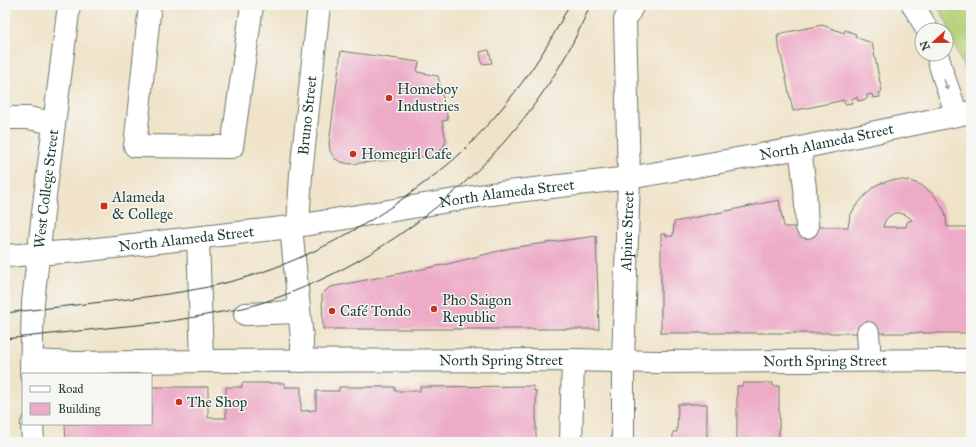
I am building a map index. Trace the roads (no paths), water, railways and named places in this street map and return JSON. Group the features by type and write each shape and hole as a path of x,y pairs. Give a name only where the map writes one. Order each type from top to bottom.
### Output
{"street":[{"name":"West College Street","path":"31,368 33,302 38,254 70,5"},
{"path":"150,5 135,146 232,147 252,5"},
{"name":"Bruno Street","path":"302,361 295,227 319,5"},
{"path":"913,5 923,22"},
{"name":"Alpine Street","path":"623,442 623,361 628,178 624,10"},
{"path":"939,62 943,75 964,113"},
{"name":"North Alameda Street","path":"38,254 79,251 295,227 491,194 628,178 800,148 964,113"},
{"path":"5,118 28,118 54,123"},
{"path":"800,148 808,227"},
{"path":"198,238 202,361"},
{"path":"5,256 38,254"},
{"path":"245,314 299,312"},
{"path":"868,333 870,360"},
{"path":"571,442 572,360"},
{"name":"North Spring Street","path":"31,368 77,363 202,361 572,360 664,362 971,360"},
{"path":"32,425 33,442"}],"tram line":[{"path":"5,313 158,295 221,284 247,277 299,258 348,234 394,205 427,181 456,158 477,137 507,102 535,65 569,5"},
{"path":"5,339 166,322 242,308 305,287 357,261 407,229 454,192 497,151 534,105 566,56 590,5"}],"place":[{"name":"Homeboy Industries","path":"389,98"},
{"name":"Homegirl Cafe","path":"353,154"},
{"name":"Alameda & College","path":"104,206"},
{"name":"Pho Saigon Republic","path":"434,309"},
{"name":"Café Tondo","path":"332,311"},
{"name":"The Shop","path":"179,402"}]}
